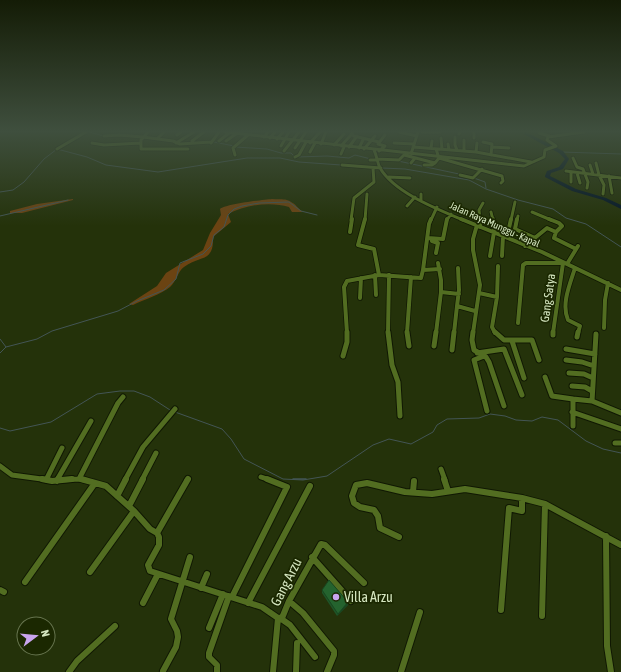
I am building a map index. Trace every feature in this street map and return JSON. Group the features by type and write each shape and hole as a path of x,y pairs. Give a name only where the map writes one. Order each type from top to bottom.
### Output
{"street":[{"name":"Jalan Raya Munggu - Kapal","path":"379,163 379,168 414,197 493,231 621,290"},
{"path":"424,164 432,165 434,163"},
{"path":"456,163 482,169 502,176 503,181 501,183"},
{"path":"498,163 523,166 530,165 531,163"},
{"path":"575,163 577,168 583,169 588,188"},
{"path":"596,163 599,175 604,184 603,194"},
{"path":"342,165 379,168 374,182 356,195 353,201 350,232"},
{"path":"590,166 593,174"},
{"path":"460,175 474,177 482,169"},
{"path":"566,171 621,178"},
{"path":"571,172 571,182"},
{"path":"577,172 580,183"},
{"path":"609,176 612,193"},
{"path":"389,177 410,178"},
{"path":"367,194 365,224 358,245 374,249 377,275 376,295"},
{"path":"420,200 421,194"},
{"path":"407,206 414,197"},
{"path":"502,256 503,236 512,224 512,210 515,202"},
{"path":"483,203 479,210 479,226 473,239 473,250 480,285 475,311 472,340 473,348 490,362 504,406"},
{"path":"343,356 347,342 345,284 350,280 377,275 422,278 429,224 437,207"},
{"path":"490,256 495,226 491,212"},
{"path":"518,323 523,265 528,263 565,264 577,248 554,238 556,232 562,226 532,212"},
{"path":"428,239 443,239 446,233 446,220 451,214"},
{"path":"518,216 515,229 535,238"},
{"path":"525,246 555,222"},
{"path":"547,228 556,232"},
{"path":"428,239 438,243 436,253"},
{"path":"434,346 441,292 440,269 438,263"},
{"name":"Gang Satya","path":"553,336 565,264"},
{"path":"498,266 497,297 492,327 499,338 506,342 526,340 533,342 539,360"},
{"path":"452,350 459,294 458,268"},
{"path":"575,268 567,296 566,315 568,320 580,326 577,337"},
{"path":"423,270 440,269"},
{"path":"389,275 387,328 392,364 398,382 400,416"},
{"path":"409,346 407,331 411,277"},
{"path":"360,298 361,278"},
{"path":"604,328 605,300 608,283"},
{"path":"441,292 459,294"},
{"path":"479,293 497,297"},
{"path":"457,306 475,311"},
{"path":"592,401 596,334"},
{"path":"512,341 524,378"},
{"path":"478,353 502,348 505,350 522,395"},
{"path":"566,349 595,354"},
{"path":"484,356 474,360 487,411"},
{"path":"566,360 582,362 594,366"},
{"path":"569,373 584,374 593,378"},
{"path":"545,377 552,396 592,401 621,413"},
{"path":"572,386 585,387 592,391"},
{"path":"79,479 118,403 123,397"},
{"path":"573,399 573,426"},
{"path":"117,496 143,447 175,409"},
{"path":"572,412 621,429"},
{"path":"57,481 91,421"},
{"path":"46,480 62,448"},
{"path":"90,572 131,509 156,453"},
{"path":"0,466 12,475 57,481 79,479 106,486 150,529 157,533 160,540 150,561 148,568 150,571 262,607 290,625 315,657"},
{"path":"441,469 448,491"},
{"path":"209,628 228,596 286,487 261,477"},
{"path":"157,533 188,479"},
{"path":"413,492 414,481"},
{"path":"399,537 380,528 378,516 374,510 356,505 352,500 356,485 364,482 413,492 432,494 441,494 448,491 465,489 522,498 545,504 621,545"},
{"path":"25,582 95,483"},
{"path":"248,603 310,486"},
{"path":"501,610 509,508 522,511 522,498"},
{"path":"542,616 545,504"},
{"path":"606,536 607,646 610,672"},
{"name":"Gang Arzu","path":"273,672 280,618 321,544 323,543 364,583"},
{"path":"163,671 173,652 178,636 178,631 171,620 190,557"},
{"name":"Gang Arzu","path":"312,558 352,601"},
{"path":"143,602 158,574"},
{"path":"202,588 207,574"},
{"path":"217,672 217,665 209,657 209,653 228,596"},
{"path":"289,601 303,613 334,651 334,655 327,672"},
{"path":"401,672 420,612"},
{"path":"69,672 77,661 115,626"},
{"path":"296,672 297,643"}],"shaded area":[{"path":"73,199 22,213 10,213 10,211 37,204"},
{"path":"272,199 289,201 303,212 292,212 289,207 282,205 266,204 242,208 228,214 231,222 213,237 213,245 208,255 184,267 167,290 133,305 129,304 157,286 166,273 203,250 210,233 221,215 220,209 236,204"}],"building":[{"name":"Villa Arzu","path":"329,580 348,602 338,614 322,590"}],"waterway":[{"path":"0,192 13,190 24,182 40,163"},
{"path":"102,163 158,172 213,163"},
{"path":"318,163 341,165"},
{"path":"409,163 459,174"},
{"path":"564,163 561,168 549,172 547,176 570,188 605,199 621,207"},
{"path":"382,168 405,169 469,180 486,189 518,200 553,209 566,218 586,224 621,247"},
{"path":"474,178 485,182 486,188"},
{"path":"0,216 68,200"},
{"path":"6,347 37,339 52,331 118,311 137,301 164,290 176,279 180,263 203,254 211,246 214,235 224,227 228,215 234,209 259,203 289,202 301,211 317,215"},
{"path":"0,339 6,347"},
{"path":"0,353 6,347"},
{"path":"0,428 10,431 51,422 97,394 120,391 134,391 150,397 170,410"},
{"path":"175,412 222,429 231,439 244,459 283,479 303,480 327,476 373,445 389,439 411,444 433,432 437,425 447,419 479,418 490,414 505,416 516,420 532,421 542,417 558,420 586,441 603,449 621,453"},
{"path":"293,479 306,479"}],"place":[{"name":"Villa Arzu","path":"336,597"}]}
